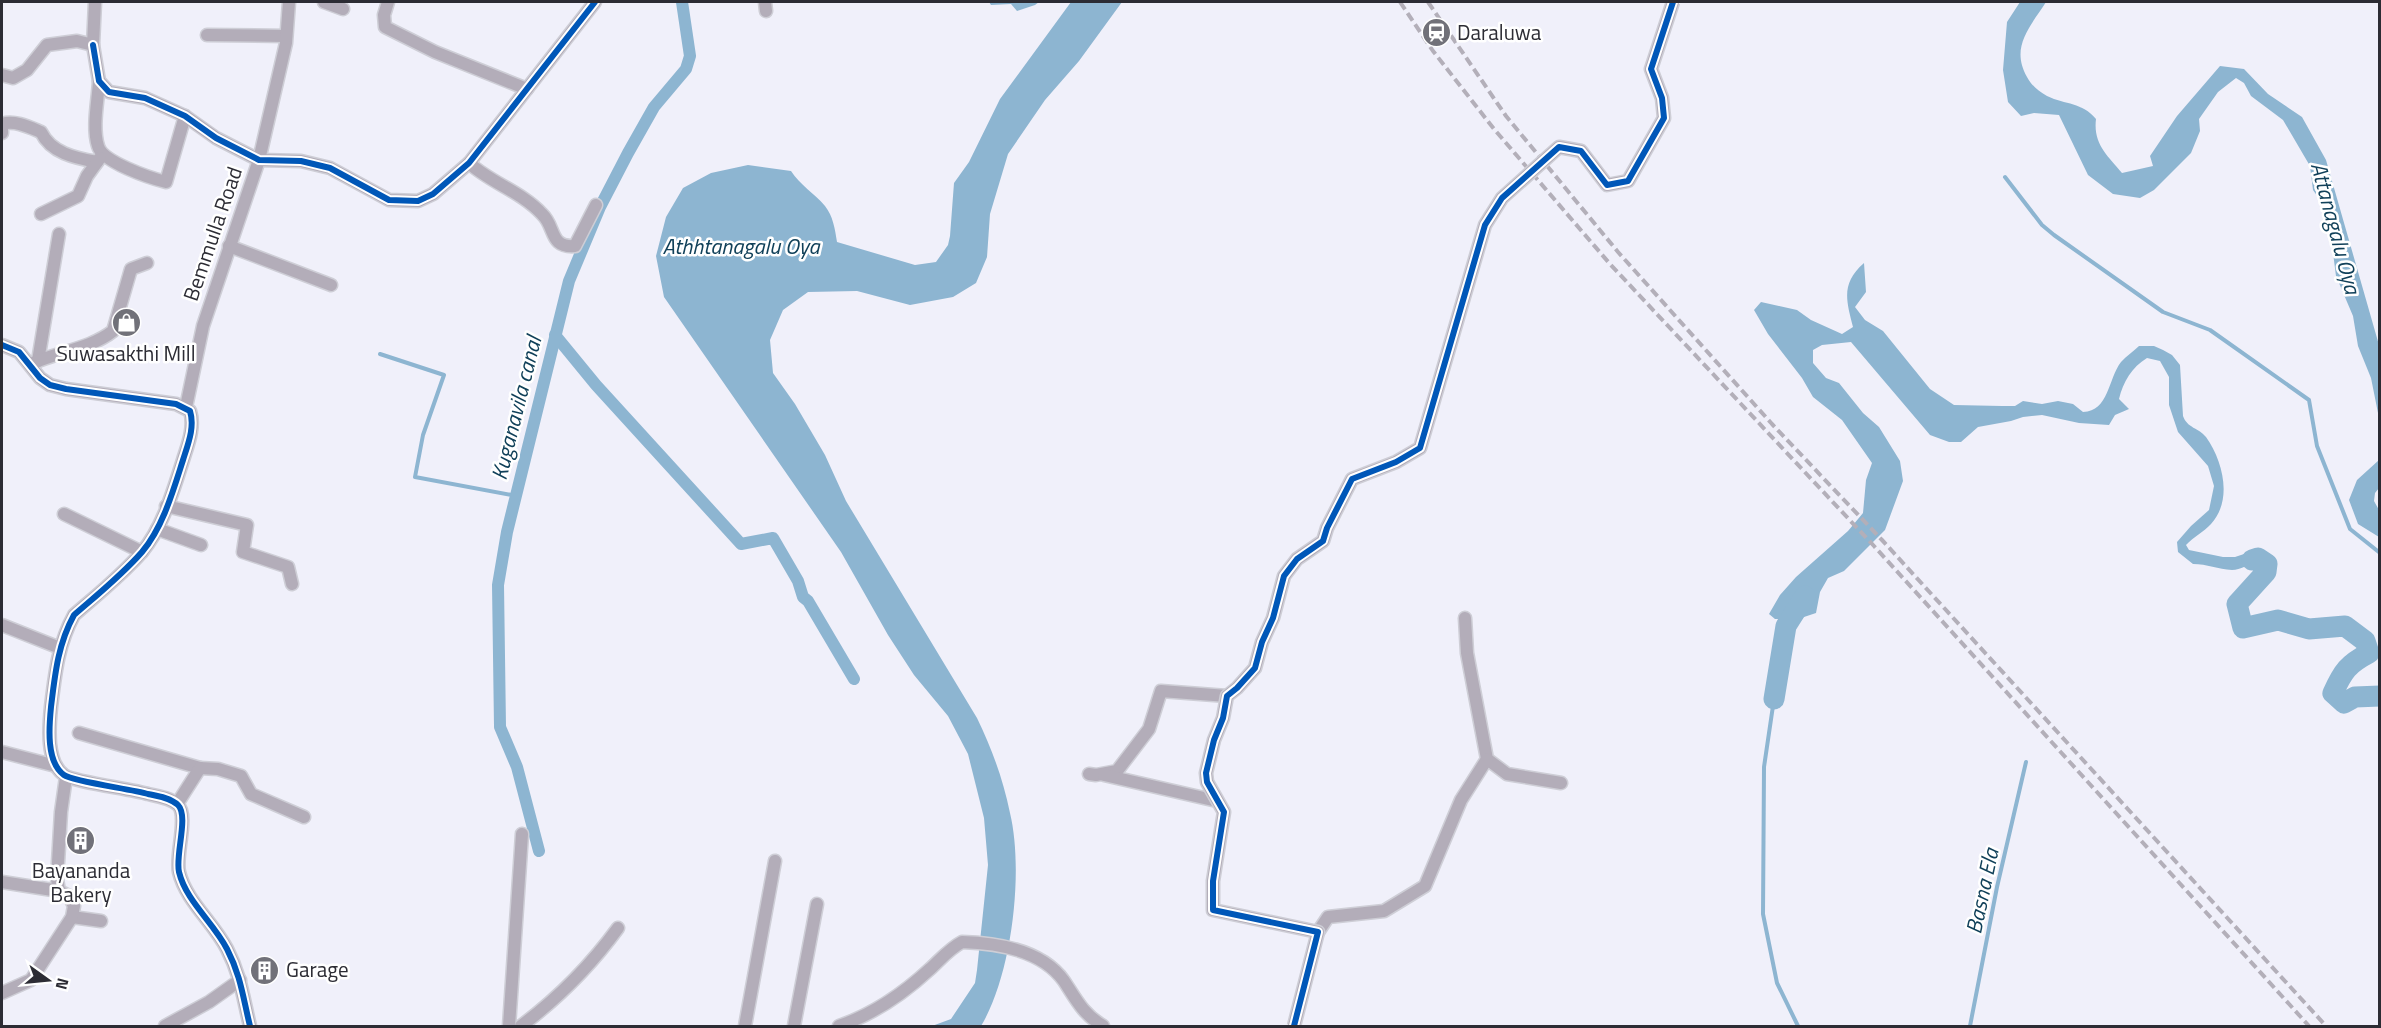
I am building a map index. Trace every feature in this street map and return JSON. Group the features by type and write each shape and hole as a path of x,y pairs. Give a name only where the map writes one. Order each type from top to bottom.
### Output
{"street":[{"path":"41,214 78,196 87,176 100,158 96,134 99,81 94,39 95,2"},
{"name":"Bemmulla Road","path":"186,407 200,336 259,160 286,36 289,2"},
{"path":"324,2 343,9"},
{"path":"388,2 384,15 385,27 435,52 527,89"},
{"path":"99,81 109,92 145,98 184,116 216,138 259,160 301,161 330,168 388,200 418,201 433,194 468,163 595,2"},
{"path":"1318,932 1213,910 1213,881 1224,812 1207,782 1206,773 1214,740 1223,718 1227,696 1255,668 1262,642 1273,618 1284,576 1297,559 1323,541 1327,528 1352,479 1396,462 1420,448 1485,225 1502,198 1559,147 1581,151 1607,185 1628,181 1664,118 1662,98 1651,69 1673,2"},
{"path":"207,34 286,36"},
{"path":"2,75 14,78 27,70 47,45 94,39"},
{"path":"2,133 2,124 9,122 28,127 41,132 46,143 52,148 83,160 100,158 145,177 166,182 184,116"},
{"path":"468,163 543,214 558,243 567,247 575,246 596,205"},
{"path":"34,363 59,234"},
{"path":"229,246 331,285"},
{"path":"34,363 84,346 113,331 131,270 147,263"},
{"path":"2,345 19,352 34,363 40,378 50,385 66,390 176,404 186,407 193,418 190,439 157,529 142,552 74,615 60,648 50,715 52,753 56,766 66,777 144,792 166,798 177,804 181,810 182,819 178,864 184,887 225,946 240,980 250,1026"},
{"path":"166,506 247,525 243,552 288,567 292,584"},
{"path":"64,514 142,552"},
{"path":"157,529 201,545"},
{"path":"1465,618 1467,653 1487,759 1507,774 1561,783"},
{"path":"2,625 60,648"},
{"path":"1217,801 1095,774 1118,771 1134,751 1149,729 1161,691 1227,696"},
{"path":"79,733 200,768 235,773 241,776 251,794 304,817"},
{"path":"2,753 56,766"},
{"path":"1294,1026 1318,932 1328,917 1384,911 1425,886 1461,800 1487,759"},
{"path":"177,804 200,768"},
{"path":"60,891 57,879 61,812 66,777"},
{"path":"509,1026 522,834"},
{"path":"745,1026 775,861"},
{"path":"2,882 60,891 69,896 74,906 72,917 31,980 2,993"},
{"path":"794,1026 817,904"},
{"path":"72,917 101,921"},
{"path":"521,1026 546,1008 605,946 618,928"},
{"path":"839,1026 863,1018 889,1002 954,946 962,942 972,942 1020,951 1038,958 1064,981 1084,1012 1103,1026"},
{"path":"165,1026 209,1002 240,980"}],"water":[{"path":"989,2 1039,2 1017,11 1011,4 991,5"},
{"name":"Athhtanagalu Oya","path":"1071,2 1122,2 1079,61 1045,100 1008,154 990,214 987,257 976,283 953,297 910,305 857,291 808,292 783,310 770,340 773,373 795,404 825,455 846,501 977,718 988,741 1007,800 1016,864 1012,922 1001,979 992,1005 981,1026 932,1026 951,1019 975,983 977,970 988,865 984,818 968,754 948,716 914,675 888,635 841,552 664,297 656,256 666,217 683,188 711,173 748,165 791,171 828,210 837,242 915,265 936,262 948,245 954,183 969,162 1000,99"},
{"name":"Attanagalu Oya","path":"2020,2 2046,2 2028,29 2021,47 2022,66 2027,77 2035,88 2047,96 2091,113 2096,119 2097,135 2102,149 2122,173 2153,166 2150,156 2177,116 2220,66 2244,69 2268,94 2302,117 2326,160 2379,345 2379,418 2371,378 2358,346 2353,316 2336,276 2332,245 2320,200 2313,190 2310,166 2283,120 2251,96 2244,83 2236,78 2218,92 2199,119 2200,131 2191,153 2154,190 2140,198 2113,194 2088,175 2059,115 2034,113 2021,116 2008,102 2003,70 2007,22"},
{"path":"1864,263 1866,292 1855,307 1865,320 1883,331 1930,389 1954,405 2015,406 2023,401 2042,404 2058,401 2073,404 2083,412 2092,410 2103,400 2121,362 2139,346 2154,346 2172,355 2180,365 2183,416 2187,423 2206,437 2212,447 2221,469 2224,492 2218,514 2211,524 2186,545 2189,550 2223,557 2235,557 2253,551 2271,556 2272,568 2268,574 2263,574 2264,565 2260,564 2232,570 2193,564 2178,552 2177,542 2209,510 2214,486 2208,466 2178,432 2169,405 2169,377 2160,361 2147,358 2133,370 2119,399 2129,409 2115,415 2109,425 2079,423 2042,415 2023,417 1978,427 1961,442 1949,442 1930,435 1851,342 1822,345 1813,350 1813,363 1826,378 1839,383 1863,413 1879,427 1900,461 1903,481 1885,530 1844,571 1828,578 1820,592 1816,613 1798,619 1775,619 1769,614 1780,595 1796,577 1848,531 1863,513 1866,480 1872,463 1842,420 1813,397 1802,378 1768,334 1754,310 1761,302 1797,310 1811,320 1842,334 1853,327 1847,292 1852,278"},
{"path":"2379,460 2379,488 2375,493 2374,501 2379,510 2379,537 2358,524 2349,500 2357,480"}],"waterway":[{"name":"Kuganavila canal","path":"539,851 517,767 500,727 498,585 507,532 569,281 600,207 628,153 654,107 686,69 690,56 682,2"},
{"path":"2005,177 2042,225 2054,235 2163,312 2210,330 2309,400 2317,446 2350,529 2380,553"},
{"path":"555,335 596,385 741,544 773,538 798,581 803,597 808,601 854,679"},
{"path":"380,354 444,375 423,435 415,477 517,496"},
{"path":"2252,560 2258,558 2267,564 2266,572 2237,604 2243,628 2278,620 2309,629 2345,626 2365,641 2369,653 2347,669 2333,693 2344,703 2355,697 2380,696"},
{"path":"1774,699 1786,626 1805,596"},
{"path":"1774,699 1764,767 1763,914 1777,983 1798,1026"},
{"name":"Basna Ela","path":"1970,1026 1997,887 2026,762"}],"railway":[{"path":"1400,2 1433,51 1494,129 1610,264 1874,546 2309,1026"},
{"path":"1428,2 1506,116 1618,252 1772,424 1882,540 2326,1026"}],"cycle path":[{"path":"93,45 99,81 109,92 145,98 185,116 216,138 259,160 301,161 330,168 389,200 418,201 433,194 469,163 595,2"},
{"path":"1294,1026 1318,932 1213,910 1213,881 1224,812 1207,782 1206,773 1214,740 1223,718 1227,696 1255,668 1262,642 1273,618 1284,576 1297,559 1323,541 1327,528 1352,479 1396,462 1420,448 1485,225 1502,198 1559,147 1581,151 1607,185 1628,181 1664,118 1662,98 1651,69 1673,2"},
{"path":"2,345 19,352 40,378 50,385 176,404 190,411 192,423 189,442 171,496 156,531 142,552 74,615 69,626 56,671 49,734 54,762 64,775 160,797 178,805 182,818 178,865 182,883 221,939 232,959 250,1026"}],"place":[{"name":"Daraluwa","path":"1436,33"},
{"name":"Suwasakthi Mill","path":"126,323"},
{"name":"Bayananda Bakery","path":"81,840"},
{"name":"Garage","path":"265,970"}]}
